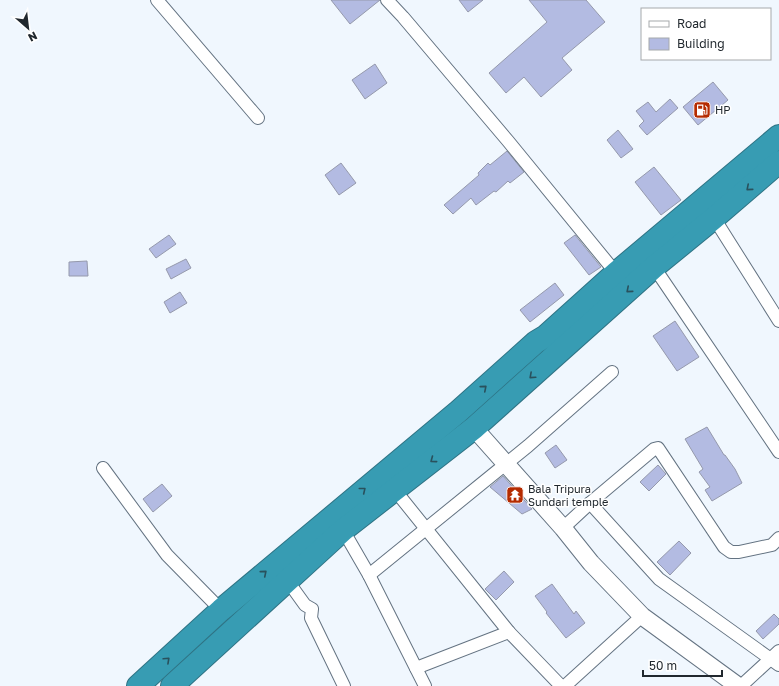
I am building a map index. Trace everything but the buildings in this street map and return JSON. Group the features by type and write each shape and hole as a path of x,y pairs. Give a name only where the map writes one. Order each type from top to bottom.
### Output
{"highway":[{"path":"138,686 221,610 458,411 536,342 546,336 616,273 779,136"},
{"path":"172,686 343,530 474,428 654,267 779,162"}],"main road":[{"path":"474,428 563,528 591,563 642,616 739,686"}],"street":[{"path":"157,0 258,118"},
{"path":"387,0 508,141 616,273"},
{"path":"714,218 779,321"},
{"path":"654,267 779,452"},
{"path":"368,575 506,464 612,372"},
{"path":"458,411 474,428"},
{"path":"563,528 654,449 658,448 724,547 731,552 739,552 777,546"},
{"path":"103,468 167,555 221,610"},
{"path":"394,489 509,632 561,686"},
{"path":"590,503 659,579 776,658 739,686"},
{"path":"343,530 425,686"},
{"path":"288,580 306,605 312,609 311,618 344,686"},
{"path":"565,686 642,616"},
{"path":"416,668 509,632"}],"place":[{"name":"HP","path":"702,110"},
{"name":"Bala Tripura Sundari temple","path":"515,495"}]}
